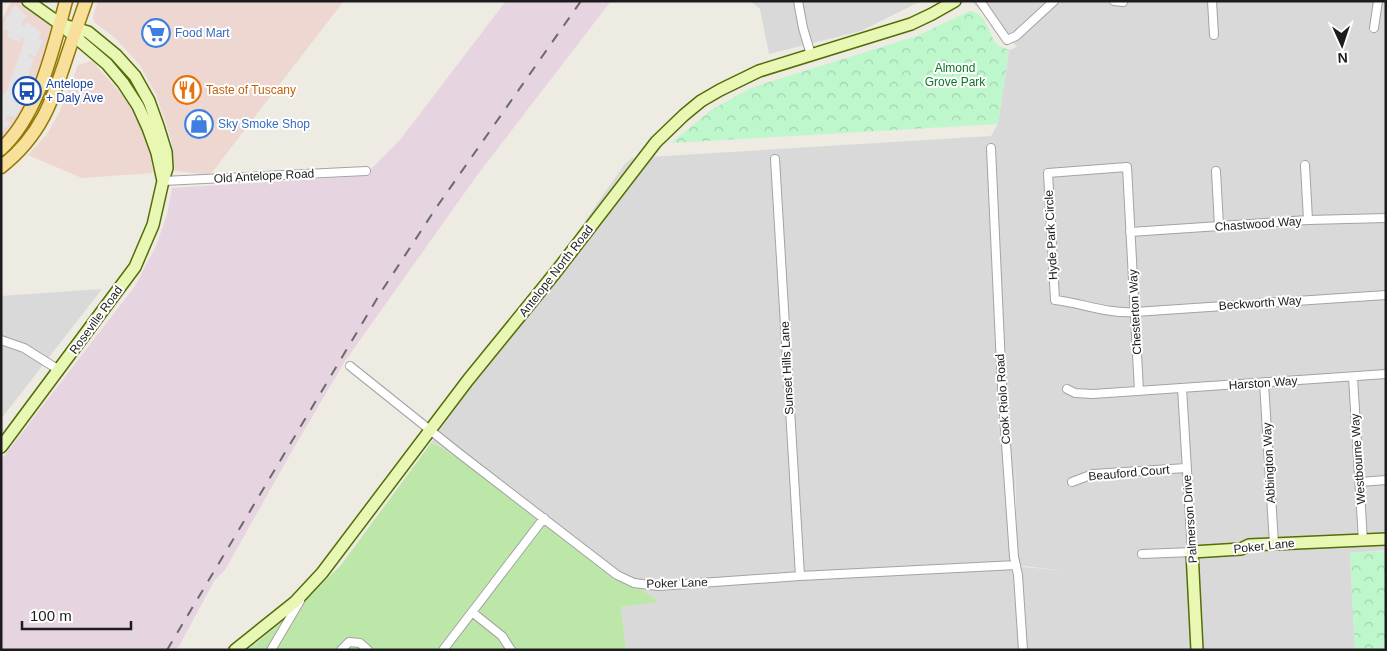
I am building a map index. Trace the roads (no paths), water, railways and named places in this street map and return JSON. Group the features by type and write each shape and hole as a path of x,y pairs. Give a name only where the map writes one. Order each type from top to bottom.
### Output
{"main road":[{"name":"Roseville Road","path":"1,446 135,267 154,225 162,181 156,153 138,106 111,68 75,33 28,1"},
{"path":"1,149 21,126 34,100 66,1"},
{"path":"1,167 24,145 47,113 86,1"},
{"name":"Antelope North Road","path":"235,650 305,593 322,573 431,430 671,126 701,101 759,71 911,24 956,1"},
{"name":"Poker Lane","path":"1192,552 1241,549 1249,545 1386,539"},
{"name":"Palmerson Drive","path":"1192,552 1196,650"}],"street":[{"path":"798,1 811,55"},
{"path":"980,1 1007,40 1016,36 1054,1"},
{"path":"1212,1 1214,35"},
{"path":"1374,28 1378,1"},
{"name":"Cook Riolo Road","path":"991,148 1002,387 1023,650"},
{"name":"Sunset Hills Lane","path":"775,159 800,576"},
{"path":"1305,165 1308,220"},
{"name":"Hyde Park Circle","path":"1130,232 1127,167 1048,173 1055,300 1106,310 1135,312"},
{"name":"Old Antelope Road","path":"162,181 366,171"},
{"path":"1216,171 1219,226"},
{"name":"Chastwood Way","path":"1130,232 1308,220 1386,218"},
{"name":"Chesterton Way","path":"1130,232 1139,391"},
{"name":"Beckworth Way","path":"1135,312 1386,295"},
{"path":"1,340 24,348 59,370"},
{"name":"Poker Lane","path":"350,366 617,575 646,586 1016,565"},
{"name":"Harston Way","path":"1066,390 1084,394 1386,374"},
{"name":"Westbourne Way","path":"1353,377 1363,541"},
{"name":"Abbington Way","path":"1264,383 1274,544"},
{"name":"Palmerson Drive","path":"1182,388 1192,552"},
{"name":"Beauford Court","path":"1072,482 1093,474 1186,468"},
{"path":"1360,482 1386,480"},
{"path":"444,650 544,518"},
{"name":"Poker Lane","path":"1142,554 1192,552"},
{"path":"271,650 305,593"},
{"path":"472,612 502,636 511,650"},
{"path":"341,650 349,642 360,644 368,650"}],"railway":[{"path":"167,650 381,292 436,208 581,1"}],"place":[{"name":"Food Mart","path":"156,33"},
{"name":"Taste of Tuscany","path":"187,90"},
{"name":"Antelope + Daly Ave","path":"27,91"},
{"name":"Sky Smoke Shop","path":"199,124"}],"park label":[{"name":"Almond Grove Park","path":"955,75"}]}
